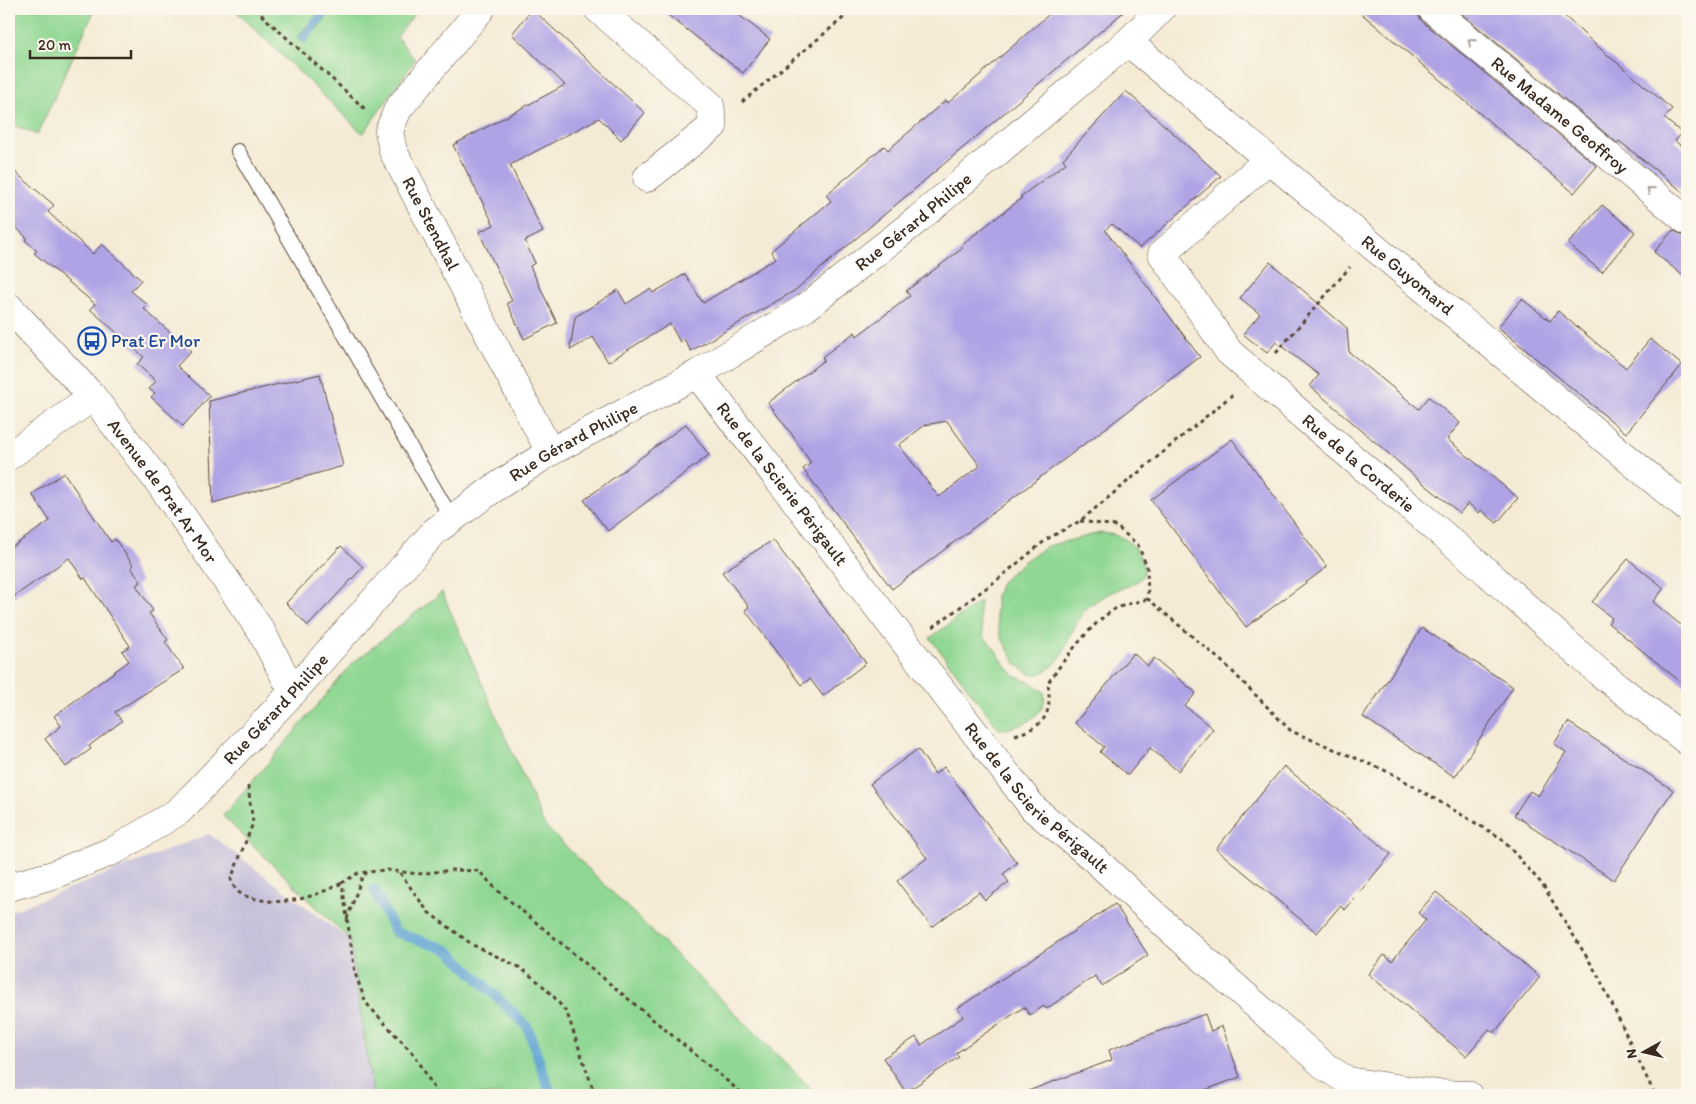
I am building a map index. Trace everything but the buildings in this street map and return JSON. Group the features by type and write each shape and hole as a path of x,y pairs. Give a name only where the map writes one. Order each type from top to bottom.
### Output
{"street":[{"path":"389,131 398,109 481,9"},
{"path":"598,9 710,105 712,126 647,178"},
{"name":"Rue Gérard Philipe","path":"9,887 52,875 116,849 179,812 293,692 435,531 492,489 550,452 697,374 805,308 917,220 1128,42 1161,9"},
{"name":"Rue Madame Geoffroy","path":"1432,9 1687,221"},
{"name":"Rue Guyomard","path":"1128,42 1687,508"},
{"name":"Rue Stendhal","path":"389,131 393,151 550,452"},
{"name":"Rue de la Corderie","path":"1268,160 1162,254 1230,352 1479,565 1600,674 1687,742"},
{"name":"Avenue de Prat Ar Mor","path":"9,307 93,397 163,488 261,631 293,692"},
{"name":"Rue de la Scierie Périgault","path":"697,374 1034,809 1091,856 1170,929 1327,1068 1348,1081 1437,1094 1468,1095"},
{"path":"9,456 93,397"}],"lane":[{"path":"238,151 452,519"}],"path":[{"path":"255,9 389,131"},
{"path":"712,126 854,9"},
{"path":"907,646 997,580 1047,539 1080,521 1256,376 1370,243"},
{"path":"1080,521 1116,526 1138,544 1147,567 1148,599 1226,665 1291,731 1391,773 1501,838 1542,884 1598,977 1655,1095"},
{"path":"982,742 1031,731 1047,716 1050,697 1048,683 1074,648 1095,625 1115,609 1148,599"},
{"path":"232,758 247,779 252,822 232,879 234,888 242,896 284,903 302,900 326,891 358,873 386,870 418,874 452,870 479,871 497,890 744,1095"},
{"path":"347,919 362,877 367,872"},
{"path":"400,873 428,912 473,945 519,967 540,983 554,997 567,1014 595,1095"},
{"path":"342,883 355,973 366,1003 416,1057 438,1095"}],"shaded area":[{"path":"209,834 350,940 373,1095 9,1095 9,912"}],"green space":[{"path":"9,9 95,9 37,135 9,123"},
{"path":"234,9 418,9 397,37 415,60 363,134"},
{"path":"1100,533 1112,534 1127,540 1135,548 1143,563 1144,571 1142,576 1138,581 1106,595 1089,607 1077,622 1058,660 1052,667 1032,675 1017,665 1001,637 996,616 996,596 1001,582 1023,562 1047,546"},
{"path":"442,592 544,825 818,1095 373,1095 350,940 223,816 353,663"},
{"path":"980,601 979,614 984,637 1015,676 1032,683 1044,692 1042,708 1031,720 1007,729 999,729 930,638"}],"water":[{"path":"322,9 333,9 305,43 297,38"}],"waterway":[{"path":"374,890 395,932 448,950 527,1026 551,1095"}],"place":[{"name":"Prat Er Mor","path":"92,341"}]}
